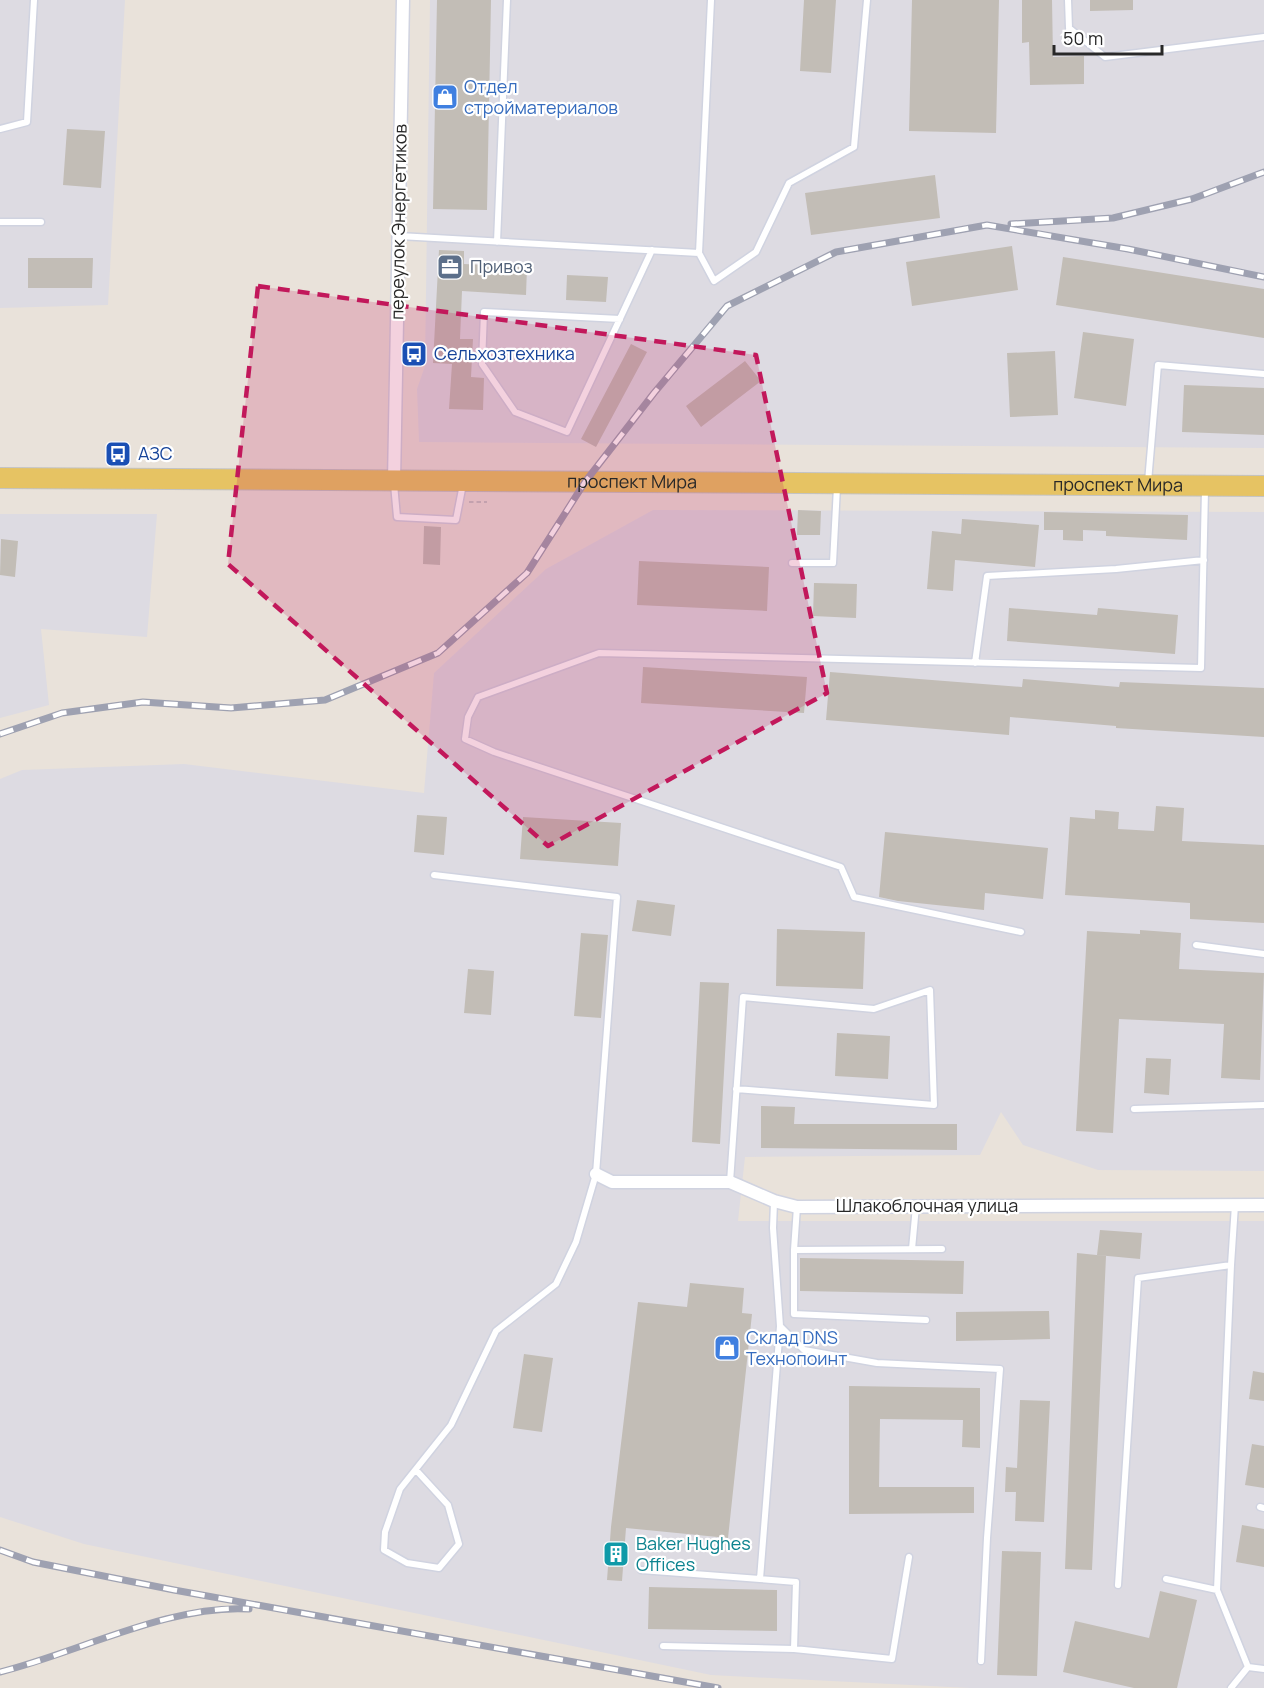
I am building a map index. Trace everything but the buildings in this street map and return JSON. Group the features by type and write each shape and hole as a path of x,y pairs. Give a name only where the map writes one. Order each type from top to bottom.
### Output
{"main road":[{"name":"проспект Мира","path":"0,478 1264,486"}],"street":[{"name":"переулок Энергетиков","path":"394,481 403,0"},
{"name":"Шлакоблочная улица","path":"597,1174 612,1182 730,1182 774,1201 797,1207 1264,1205"}],"lane":[{"path":"0,129 27,122 34,0"},
{"path":"497,242 507,0"},
{"path":"711,0 699,253 714,281 756,252 789,183 854,147 867,0"},
{"path":"1068,0 1068,28 1105,57 1264,37"},
{"path":"0,222 41,222"},
{"path":"398,236 699,253"},
{"path":"620,319 484,312 482,364 515,412 567,432 620,319 652,250"},
{"path":"1148,484 1158,365 1264,374"},
{"path":"394,481 398,517 456,520 464,481"},
{"path":"792,563 833,563 837,483"},
{"path":"1021,932 854,897 841,867 505,755 465,739 468,717 478,697 599,653 1201,668 1206,485"},
{"path":"975,663 987,576 1116,569 1204,560"},
{"path":"416,1470 448,1505 459,1544 439,1568 408,1563 384,1550 385,1532 400,1490 451,1425 496,1331 556,1284 576,1242 597,1174 617,897 434,874"},
{"path":"1196,945 1264,954"},
{"path":"730,1182 736,1089 743,997 874,1009 930,990 934,1105 736,1089"},
{"path":"1134,1109 1264,1105"},
{"path":"760,1579 780,1326 773,1228 774,1201"},
{"path":"1235,1205 1217,1590 1248,1667"},
{"path":"912,1250 916,1206"},
{"path":"797,1207 794,1314 926,1320"},
{"path":"794,1250 942,1249"},
{"path":"1118,1585 1138,1278 1231,1265"},
{"path":"780,1326 804,1350 877,1363 1000,1369 987,1538 981,1661"},
{"path":"663,1646 794,1649 891,1659 909,1557"},
{"path":"641,1570 796,1582 794,1649"},
{"path":"1166,1579 1217,1590"},
{"path":"1248,1667 1264,1669"},
{"path":"1231,1688 1248,1667"}],"path":[{"path":"460,502 487,502"}],"highlighted area":[{"path":"258,286 756,355 827,693 548,846 228,564"}],"shaded area":[{"path":"0,0 125,0 108,305 0,308"},
{"path":"430,0 1264,0 1264,448 419,442 417,389 425,366"},
{"path":"653,510 1264,512 1264,1171 1098,1170 1023,1145 1001,1112 980,1155 745,1157 738,1221 1264,1221 1264,1688 970,1688 711,1675 84,1544 0,1517 0,779 22,770 184,764 424,793 434,673 546,569"},
{"path":"0,514 157,514 147,637 41,629 49,705 0,718"}],"railway":[{"path":"1011,224 1113,218 1192,199 1264,172"},
{"path":"0,734 62,713 143,702 231,708 325,700 438,653 527,573 585,482 654,393 727,306 836,252 987,225 1128,249 1264,277"},
{"path":"0,1550 33,1562 174,1590 718,1688"},
{"path":"0,1672 156,1622 219,1609 249,1609"}],"place":[{"name":"Отдел стройматериалов","path":"445,97"},
{"name":"Привоз","path":"450,267"},
{"name":"Сельхозтехника","path":"414,354"},
{"name":"АЗС","path":"118,454"},
{"name":"Склад DNS Технопоинт","path":"727,1348"},
{"name":"Baker Hughes Offices","path":"616,1554"}]}
